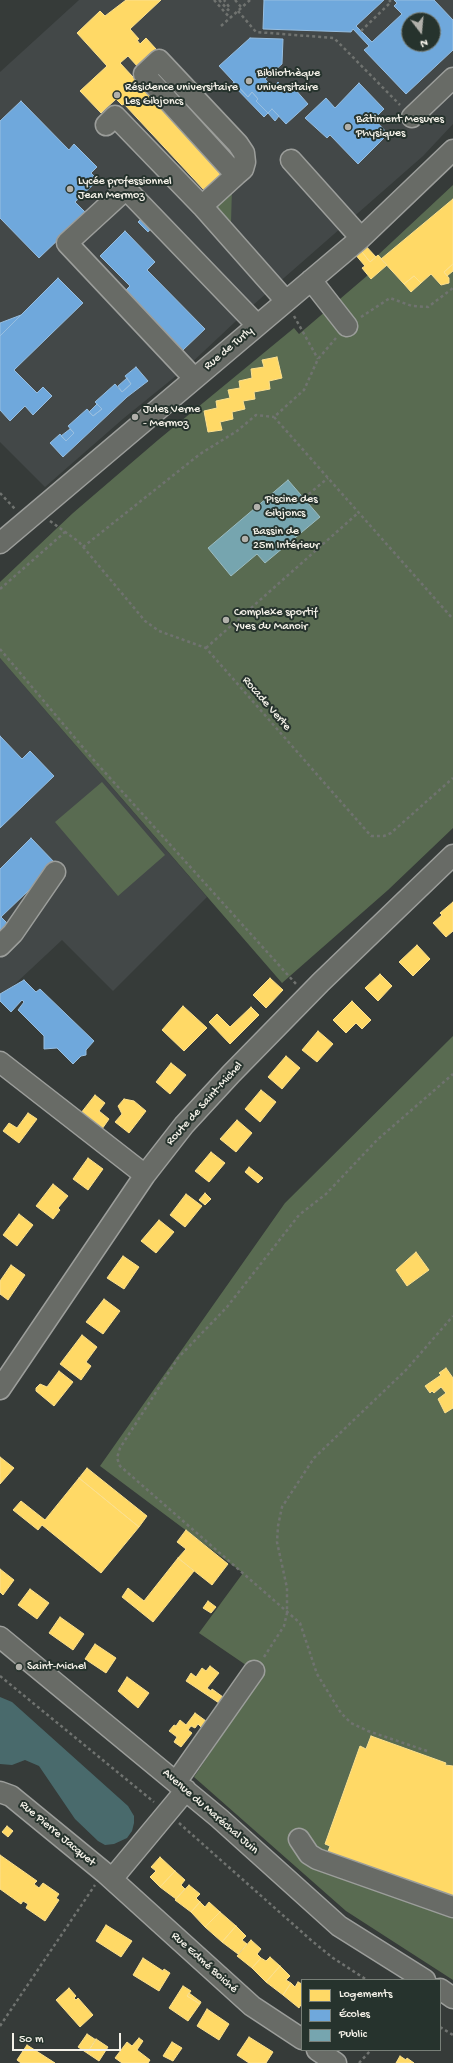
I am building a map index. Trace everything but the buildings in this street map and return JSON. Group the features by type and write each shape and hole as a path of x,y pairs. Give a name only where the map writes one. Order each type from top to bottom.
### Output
{"street":[{"path":"202,206 236,175 243,168 245,162 244,153 238,144 159,60 144,74 236,175"},
{"path":"412,117 453,78"},
{"path":"106,125 115,116 202,206 286,301"},
{"name":"Rue de Turly","path":"0,543 361,238 453,150"},
{"path":"291,160 361,238"},
{"path":"194,378 67,243 126,189 257,325"},
{"path":"311,280 347,326"},
{"name":"Route de Saint-Michel","path":"0,1389 145,1175 184,1125 307,997 453,855"},
{"path":"0,946 13,933 55,872"},
{"path":"0,1062 145,1175"},
{"name":"Avenue du Maréchal Juin","path":"0,1637 181,1786 339,1926 423,1979"},
{"path":"104,1881 167,1813 181,1786 254,1671"},
{"name":"Rue Pierre Jacquet","path":"0,1792 11,1796 104,1881"},
{"path":"299,1839 308,1854 317,1859 453,1907"},
{"name":"Rue Edmé Boiché","path":"104,1881 252,2006 301,2038"},
{"path":"441,1990 453,1998"},
{"path":"318,2051 336,2063"}],"path":[{"path":"214,0 230,18"},
{"path":"219,0 228,10 230,8 224,0"},
{"path":"234,0 242,8"},
{"path":"221,26 250,0"},
{"path":"360,31 391,2 389,0"},
{"path":"238,11 256,32 334,38 412,117"},
{"path":"274,417 304,390 318,360 347,326 390,298 412,306 428,307 453,288"},
{"path":"286,301 318,360"},
{"path":"83,547 194,458 237,431 256,415 274,417 453,619"},
{"path":"304,498 328,478"},
{"path":"0,493 15,509 15,514"},
{"path":"206,648 358,513"},
{"name":"Rocade Verte","path":"0,589 64,531 83,547 145,621 159,631 206,648 371,836 384,836 391,833 453,778"},
{"path":"0,649 91,757 307,997"},
{"path":"427,1751 368,1732 352,1723 341,1713 317,1674 300,1623 287,1609 120,1466 117,1458 120,1448 178,1358 194,1339 227,1307 299,1215 326,1194 377,1140 453,1074"},
{"path":"254,1671 281,1632 287,1609 286,1588 277,1542 278,1526 282,1507 314,1458 406,1370 453,1316"},
{"path":"0,1676 167,1813 312,1941 333,1958 365,1979"},
{"path":"0,2026 104,1881"},
{"path":"441,2028 453,2035"},
{"path":"359,2063 370,2051"}],"shaded area":[{"path":"79,0 453,0 453,124 423,156 252,306 187,367 124,418 45,487 0,442 0,72"},
{"path":"0,658 207,897 113,991 62,940 0,998"}],"green space":[{"name":"Complexe sportif Yves du Manoir","path":"453,185 453,828 388,890 282,983 0,658 0,582 73,513 158,440 294,328 299,334 368,275 378,255"},
{"path":"232,187 231,223 229,225 214,206"},
{"path":"102,782 165,855 118,896 55,822"},
{"path":"453,1036 453,1980 346,1911 194,1777 262,1676 199,1633 243,1573 100,1466 285,1203"}],"water":[{"path":"0,1697 12,1702 128,1806 134,1816 134,1823 132,1831 127,1838 114,1844 105,1845 98,1841 75,1819 39,1766 25,1760 12,1765 0,1764"}],"place":[{"name":"Bibliothèque universitaire","path":"249,81"},
{"name":"Résidence universitaire Les Gibjoncs","path":"117,95"},
{"name":"Bâtiment Mesures Physiques","path":"348,127"},
{"name":"Lycée professionnel Jean Mermoz","path":"70,189"},
{"name":"Jules Verne - Mermoz","path":"135,417"},
{"name":"Piscine des Gibjoncs","path":"257,507"},
{"name":"Bassin de 25m Intérieur","path":"245,539"},
{"name":"Complexe sportif Yves du Manoir","path":"226,620"},
{"name":"Saint-Michel","path":"19,1667"}]}
